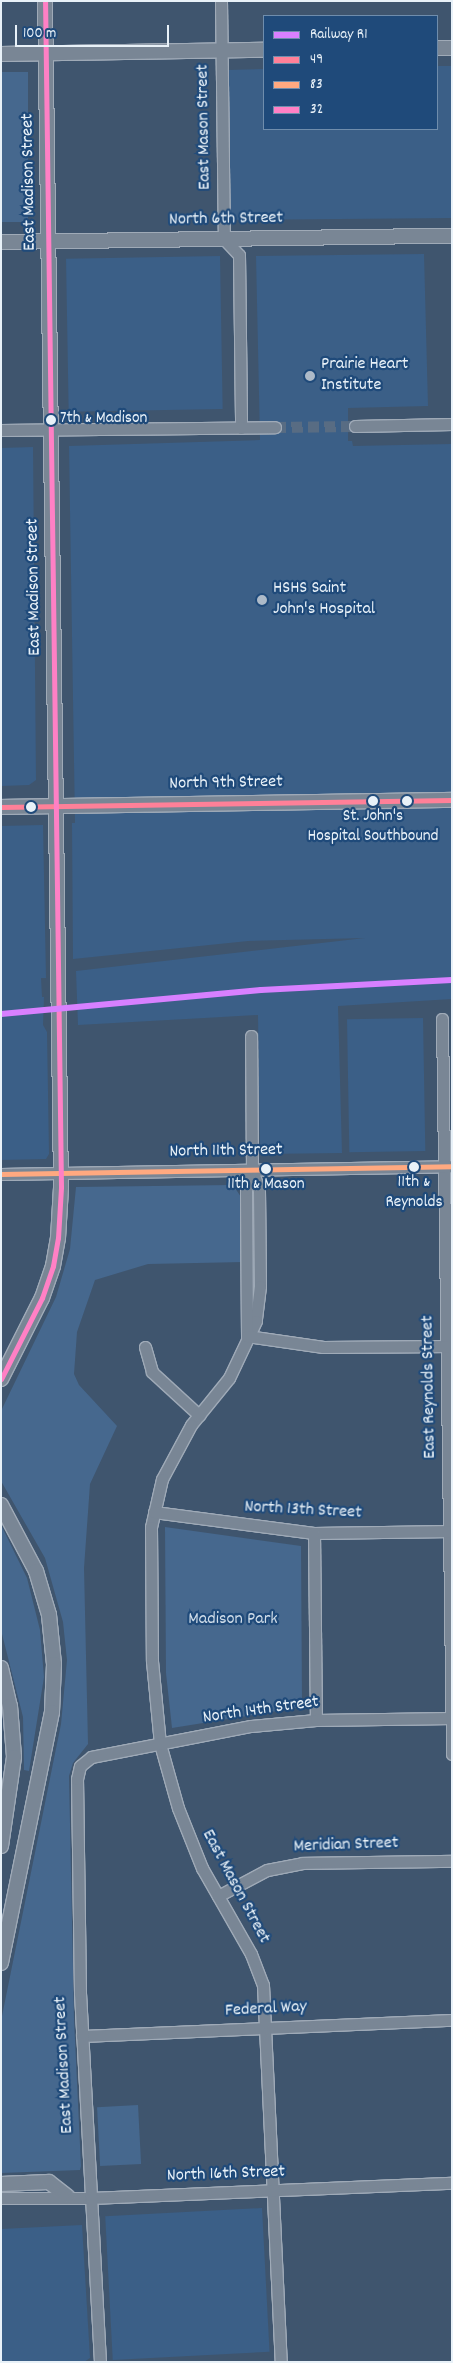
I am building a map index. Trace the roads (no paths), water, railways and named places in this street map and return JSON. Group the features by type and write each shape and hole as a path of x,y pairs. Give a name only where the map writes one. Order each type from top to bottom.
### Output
{"main road":[{"name":"East Madison Street","path":"1,1379 42,1298 53,1266 58,1238 61,1172 46,1"},
{"path":"438,48 452,48"},
{"path":"1,54 263,50"},
{"name":"North 6th Street","path":"1,242 452,236"},
{"name":"North 9th Street","path":"1,807 452,800"},
{"path":"1,1505 36,1571 49,1615 54,1664 52,1712 1,1963"},
{"path":"1,1668 10,1706 14,1757 1,1846"},
{"path":"1,2184 50,2182 68,2196"}],"street":[{"name":"East Mason Street","path":"221,1 224,239"},
{"path":"224,239 239,254 241,428"},
{"path":"355,426 452,424"},
{"path":"1,430 275,427"},
{"name":"East Reynolds Street","path":"442,1019 448,1166 452,1754"},
{"name":"East Mason Street","path":"251,1036 252,1169 246,1190 246,1336 229,1378 199,1415 170,1460 154,1512 151,1542 152,1661 160,1744 187,1833 258,1970 265,1998 281,2362"},
{"name":"North 11th Street","path":"1,1174 448,1166"},
{"path":"246,1336 323,1347 449,1346"},
{"path":"145,1347 152,1372 199,1415"},
{"name":"North 13th Street","path":"154,1512 314,1533 450,1531"},
{"path":"314,1533 316,1720"},
{"name":"North 14th Street","path":"80,1766 91,1757 252,1726 316,1720 452,1718"},
{"name":"East Madison Street","path":"80,1766 76,1779 82,2036 100,2362"},
{"name":"Meridian Street","path":"218,1896 267,1870 302,1863 452,1861"},
{"name":"Federal Way","path":"82,2036 452,2020"},
{"name":"North 16th Street","path":"1,2198 68,2196 90,2198 452,2183"}],"tunnel":[{"path":"275,427 355,426"}],"rail line":[{"name":"R1","path":"1,1014 261,990 452,980"}],"place":[{"name":"Prairie Heart Institute","path":"310,376"},
{"name":"7th & Madison","path":"51,420"},
{"name":"HSHS Saint John's Hospital","path":"262,600"},
{"name":"St. John's Hospital Southbound","path":"373,801"},
{"name":"11th & Reynolds","path":"414,1167"},
{"name":"11th & Mason","path":"266,1169"}],"park label":[{"name":"Madison Park","path":"233,1620"}]}
